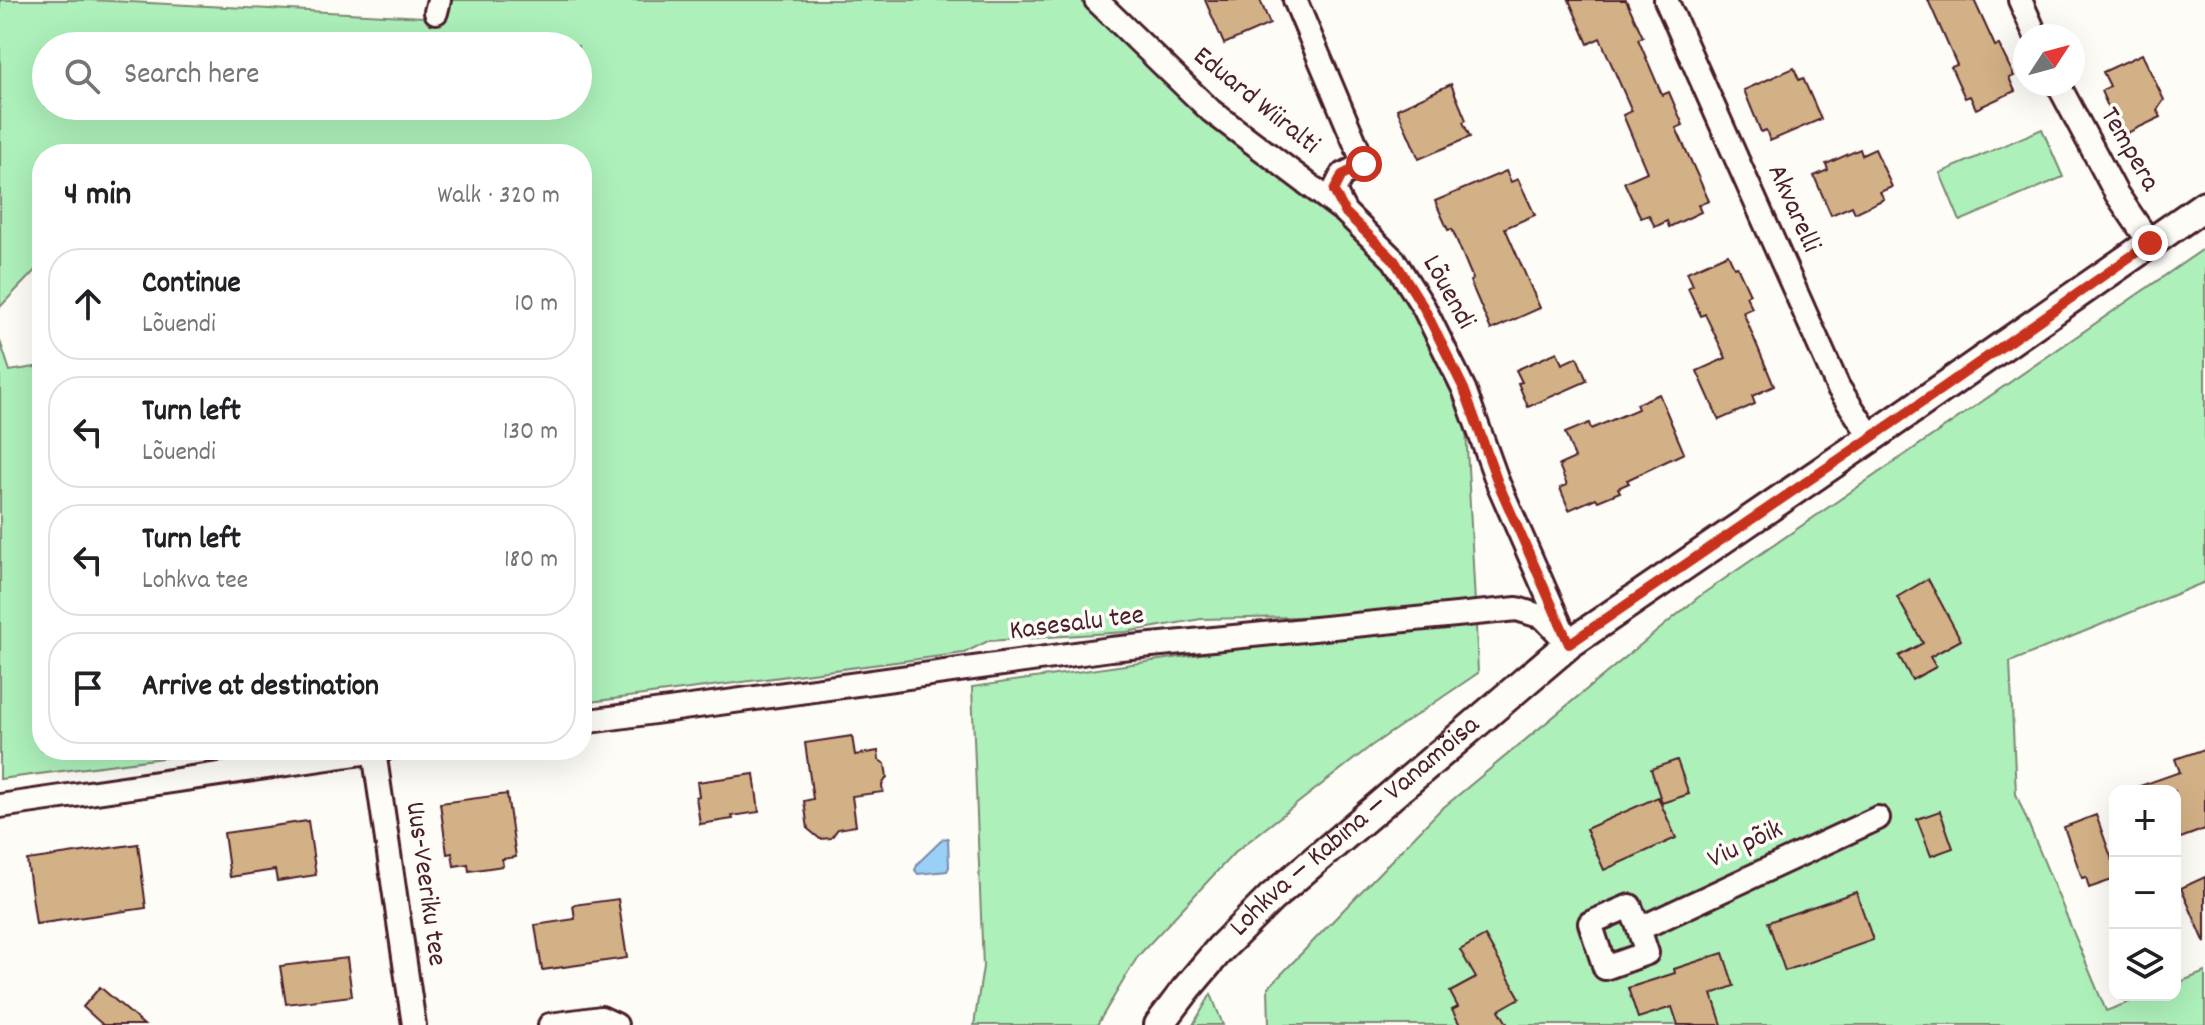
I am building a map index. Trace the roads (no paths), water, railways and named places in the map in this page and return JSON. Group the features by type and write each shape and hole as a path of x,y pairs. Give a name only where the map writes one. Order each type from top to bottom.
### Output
{"street":[{"name":"Eduard Wiiralti","path":"1096,0 1211,111 1345,212"},
{"path":"1295,0 1364,164 1342,175 1334,191 1345,212"},
{"name":"Akvarelli","path":"1666,0 1838,387 1871,437"},
{"path":"2020,0 2031,24"},
{"name":"Tempera","path":"2064,96 2116,193 2150,243"},
{"name":"Lohkva — Kabina — Vanamõisa","path":"1159,1025 1220,949 1271,898 1569,644 2205,205"},
{"name":"Lõuendi","path":"1345,212 1394,260 1424,308 1464,389 1498,483 1569,644"},
{"name":"Kasesalu tee","path":"592,721 1111,649 1517,609 1543,617 1569,644"},
{"path":"0,806 316,760"},
{"name":"Uus-Veeriku tee","path":"379,760 414,1025"},
{"name":"Viu põik","path":"1639,929 1878,818"},
{"path":"550,1025 601,1018 616,1025"}],"water":[{"path":"948,838 947,871 918,874 915,870 918,863 943,839"}]}
